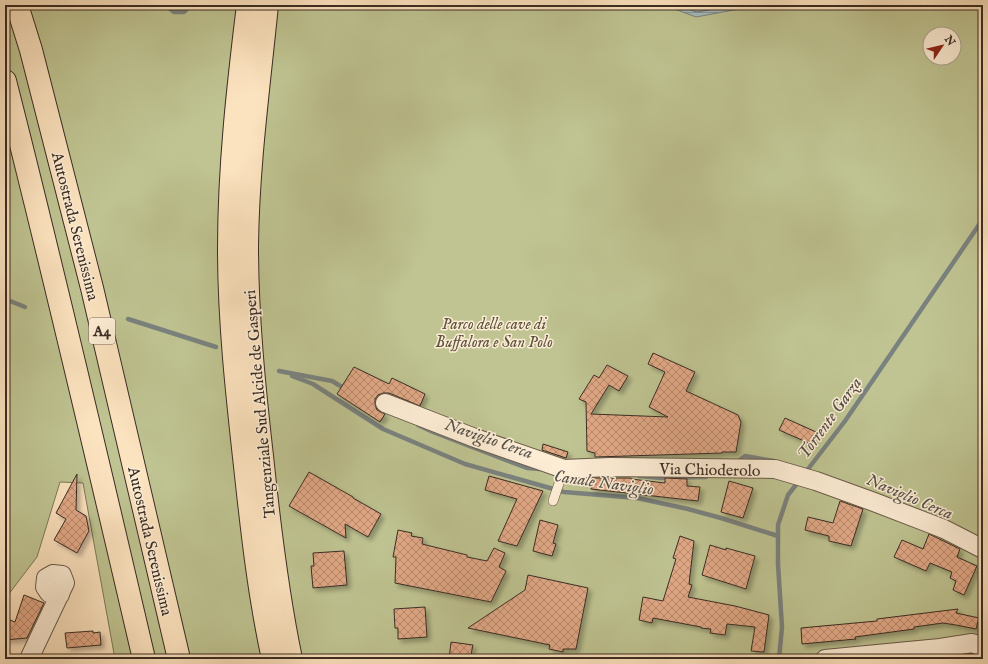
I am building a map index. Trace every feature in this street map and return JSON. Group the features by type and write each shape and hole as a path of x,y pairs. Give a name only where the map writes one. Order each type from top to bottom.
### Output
{"highway":[{"name":"Autostrada Serenissima","path":"18,5 92,288 179,659"},
{"name":"Tangenziale Sud Alcide de Gasperi","path":"248,5 237,102 231,189 229,249 236,384 255,561 273,659"},
{"name":"Tangenziale Sud Alcide de Gasperi","path":"268,5 249,186 247,246 254,381 273,557 291,659"},
{"name":"Autostrada Serenissima","path":"5,81 99,463 144,659"}],"street":[{"name":"Via Chioderolo","path":"385,403 475,438 564,469 610,467 775,470 816,481 944,529 983,549"},
{"path":"29,659 60,595"},
{"path":"825,659 940,648 972,643 983,647"}],"lane":[{"path":"553,501 564,469"}],"green space":[{"name":"Parco delle cave di Buffalora e San Polo","path":"5,5 983,5 983,659 115,659 83,483 60,482 37,557 5,599"}],"water":[{"path":"664,5 746,5 739,9 696,17"}],"building":[{"path":"653,353 695,372 686,391 738,415 741,422 736,452 595,457 595,453 587,451 586,402 579,399 594,375 599,378 607,365 628,376 619,391 609,385 591,414 668,417 649,407 665,372 648,364"},
{"path":"354,367 389,384 392,378 425,394 420,406 389,393 378,395 375,399 377,410 385,414 380,422 337,394"},
{"path":"785,418 816,432 811,444 779,430"},
{"path":"543,444 568,452 566,458 542,450"},
{"path":"309,472 381,514 368,537 345,524 346,538 289,506"},
{"path":"77,474 76,510 86,516 89,531 77,553 54,540 66,519 56,513"},
{"path":"489,476 543,491 517,546 498,541 517,499 485,490"},
{"path":"592,478 631,478 665,483 665,478 687,479 687,486 700,487 698,501 591,489"},
{"path":"729,481 753,488 743,518 721,512"},
{"path":"840,501 863,509 851,546 829,541 829,536 805,530 808,517 833,523"},
{"path":"540,520 558,525 553,543 556,544 552,556 533,551"},
{"path":"398,530 412,533 411,536 423,538 422,544 467,555 467,557 487,561 494,548 505,553 499,567 506,571 491,602 395,583 396,557 393,557"},
{"path":"929,534 960,549 957,557 977,566 964,595 953,590 956,581 950,578 952,572 930,563 926,571 894,557 902,540 923,549"},
{"path":"680,536 694,541 689,584 692,585 688,597 735,606 769,615 764,652 751,651 755,627 727,624 725,635 710,633 711,629 653,618 652,623 639,620 643,597 663,601 676,559 673,558"},
{"path":"710,545 755,556 746,589 702,575"},
{"path":"344,551 347,585 313,588 311,566 314,566 313,553"},
{"path":"528,575 588,588 576,649 563,649 563,652 549,649 550,645 468,628 525,590"},
{"path":"24,595 44,603 27,638 5,640 5,618 15,622"},
{"path":"425,607 427,637 398,639 398,628 395,628 394,609"},
{"path":"958,609 956,613 979,618 976,629 943,623 914,627 914,629 855,637 856,639 802,644 801,628 877,621 877,619"},
{"path":"93,631 93,633 100,632 101,645 67,648 65,633"},
{"path":"451,642 473,645 470,659 449,659"},
{"path":"968,654 983,657 983,659 965,659"}],"waterway":[{"path":"165,5 174,12 184,12 191,5"},
{"name":"Torrente Garza","path":"805,473 845,421 983,219"},
{"name":"Naviglio Cerca","path":"5,299 25,307"},
{"name":"Naviglio Cerca","path":"128,319 216,347"},
{"name":"Naviglio Cerca","path":"279,371 332,381 347,390"},
{"name":"Canale Naviglio","path":"292,376 313,384 383,429 465,464 564,492 637,498 688,509 778,536"},
{"name":"Naviglio Cerca","path":"418,425 527,468 540,469"},
{"name":"Naviglio Cerca","path":"736,463 745,456 774,461"},
{"name":"Naviglio Cerca","path":"639,476 661,478 706,477"},
{"name":"Torrente Garza","path":"779,659 782,627 778,564 778,525 788,495 799,481"}]}
